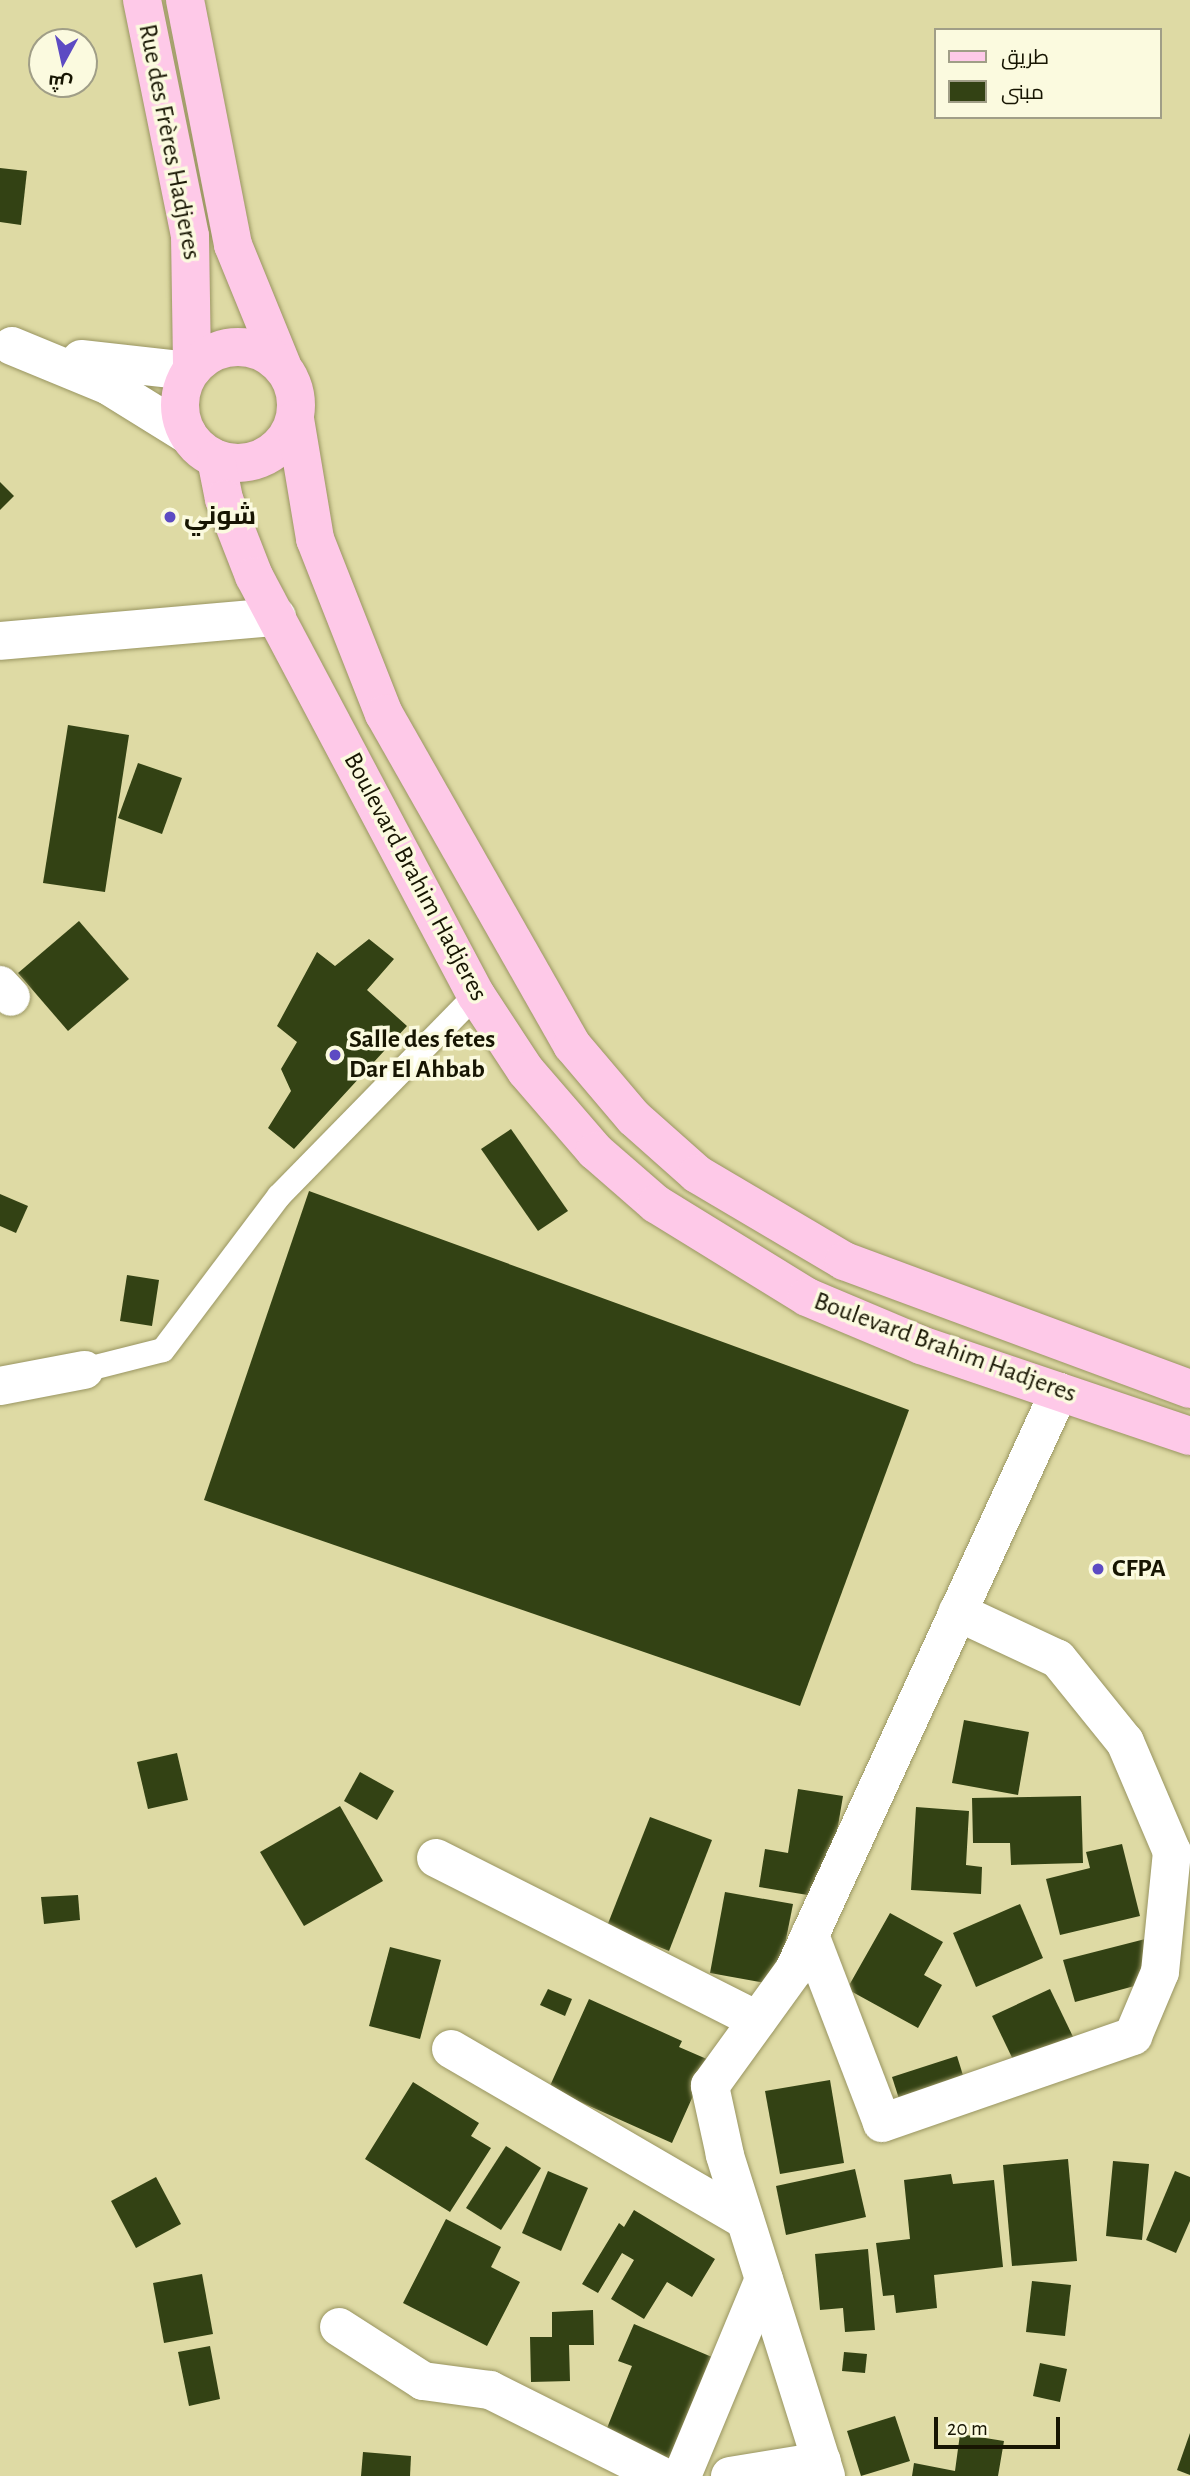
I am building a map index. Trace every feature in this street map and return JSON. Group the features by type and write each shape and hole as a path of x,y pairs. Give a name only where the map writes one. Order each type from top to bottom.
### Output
{"main road":[{"name":"Rue des Frères Hadjeres","path":"142,0 190,236 191,370"},
{"path":"184,0 233,245 297,400 295,419 315,539 384,714 572,1045 634,1118 697,1174 844,1261 1190,1389"},
{"path":"282,365 246,346 226,347 191,370 179,403 202,447 236,463 264,456 287,437 295,419"},
{"name":"Boulevard Brahim Hadjeres","path":"202,447 237,540 476,995 526,1071 595,1151 721,1248 819,1303 1059,1392 1190,1436"}],"street":[{"path":"6,344 133,368 191,370"},
{"path":"6,344 109,386 202,447"},
{"path":"0,641 277,617"},
{"path":"0,1386 83,1370"},
{"path":"730,2476 824,2469 745,2220 710,2086 757,2020 810,1935 1059,1392"},
{"path":"810,1935 882,2123 1133,2036 1160,1972 1172,1852 1125,1742 1058,1659 957,1612"},
{"path":"436,1858 757,2020"},
{"path":"452,2049 745,2220"},
{"path":"682,2476 764,2279"},
{"path":"340,2327 423,2381 490,2390 662,2476"}],"lane":[{"path":"83,1370 163,1350 279,1196 476,995"}],"building":[{"path":"0,168 27,171 21,225 0,222"},
{"path":"0,482 14,496 0,510"},
{"path":"68,725 129,735 105,892 43,883"},
{"path":"138,763 182,778 162,834 118,818"},
{"path":"79,921 129,979 68,1031 18,973"},
{"name":"Salle des fetes Dar El Ahbab","path":"369,939 394,959 367,990 407,1026 294,1149 268,1128 291,1091 281,1069 297,1042 277,1026 317,952 335,966"},
{"path":"511,1129 568,1211 538,1231 481,1149"},
{"path":"309,1191 909,1410 800,1706 204,1500"},
{"path":"0,1194 28,1206 16,1233 0,1226"},
{"path":"127,1275 159,1280 152,1326 120,1321"},
{"path":"964,1720 1029,1732 1018,1795 952,1783"},
{"path":"177,1753 188,1800 148,1809 137,1762"},
{"path":"360,1772 394,1791 377,1820 344,1801"},
{"path":"798,1789 843,1796 826,1898 759,1887 765,1849 788,1853"},
{"path":"1081,1796 1083,1863 1011,1865 1010,1843 973,1843 972,1798"},
{"path":"340,1806 383,1881 304,1926 260,1852"},
{"path":"916,1807 969,1811 966,1865 982,1867 981,1894 911,1890"},
{"path":"650,1817 712,1840 669,1951 607,1926"},
{"path":"1122,1844 1140,1916 1060,1935 1046,1879 1090,1868 1086,1852"},
{"path":"725,1892 793,1904 777,1985 710,1973"},
{"path":"78,1895 80,1920 44,1924 41,1897"},
{"path":"1020,1904 1043,1958 976,1987 953,1933"},
{"path":"890,1913 943,1942 924,1975 942,1985 918,2028 847,1989"},
{"path":"1157,1936 1168,1977 1075,2002 1063,1960"},
{"path":"390,1947 441,1960 420,2039 369,2026"},
{"path":"548,1989 572,1999 565,2016 540,2005"},
{"path":"1050,1989 1077,2045 1019,2072 992,2016"},
{"path":"589,1999 682,2041 679,2047 709,2060 672,2143 549,2088"},
{"path":"957,2056 966,2085 901,2105 892,2077"},
{"path":"830,2080 844,2163 780,2174 765,2091"},
{"path":"413,2082 479,2123 471,2136 491,2148 450,2212 365,2159"},
{"path":"506,2146 541,2168 501,2230 466,2208"},
{"path":"1068,2159 1077,2261 1012,2266 1003,2165"},
{"path":"1113,2161 1149,2164 1142,2240 1106,2236"},
{"path":"855,2169 866,2217 786,2235 776,2186"},
{"path":"548,2171 588,2188 561,2251 522,2233"},
{"path":"1175,2171 1190,2177 1190,2221 1176,2253 1146,2240"},
{"path":"951,2174 953,2184 994,2180 1003,2267 934,2275 937,2308 896,2313 894,2295 883,2296 876,2243 910,2239 904,2180"},
{"path":"156,2177 181,2224 136,2248 111,2201"},
{"path":"634,2210 715,2259 692,2297 667,2282 644,2319 611,2299 634,2260 622,2253 598,2293 582,2284 619,2223 624,2227"},
{"path":"446,2219 501,2247 491,2267 520,2282 487,2346 403,2303"},
{"path":"868,2249 875,2330 845,2332 843,2308 820,2310 815,2254"},
{"path":"202,2274 213,2334 164,2343 153,2283"},
{"path":"1032,2281 1071,2285 1065,2336 1026,2332"},
{"path":"593,2310 594,2345 569,2345 570,2381 531,2382 530,2337 552,2337 552,2312"},
{"path":"634,2324 719,2360 676,2463 605,2433 632,2366 618,2361"},
{"path":"210,2346 220,2399 189,2406 178,2352"},
{"path":"844,2352 867,2354 865,2373 842,2371"},
{"path":"1040,2363 1067,2369 1060,2402 1033,2396"},
{"path":"895,2416 910,2461 861,2476 847,2431"},
{"path":"1190,2433 1190,2475 1177,2470"},
{"path":"960,2434 1004,2441 998,2476 912,2476 914,2463 955,2471"},
{"path":"363,2452 411,2456 410,2476 361,2476"}],"place":[{"name":"شوني","path":"170,517"},
{"name":"Salle des fetes Dar El Ahbab","path":"335,1055"},
{"name":"CFPA","path":"1098,1569"}]}
